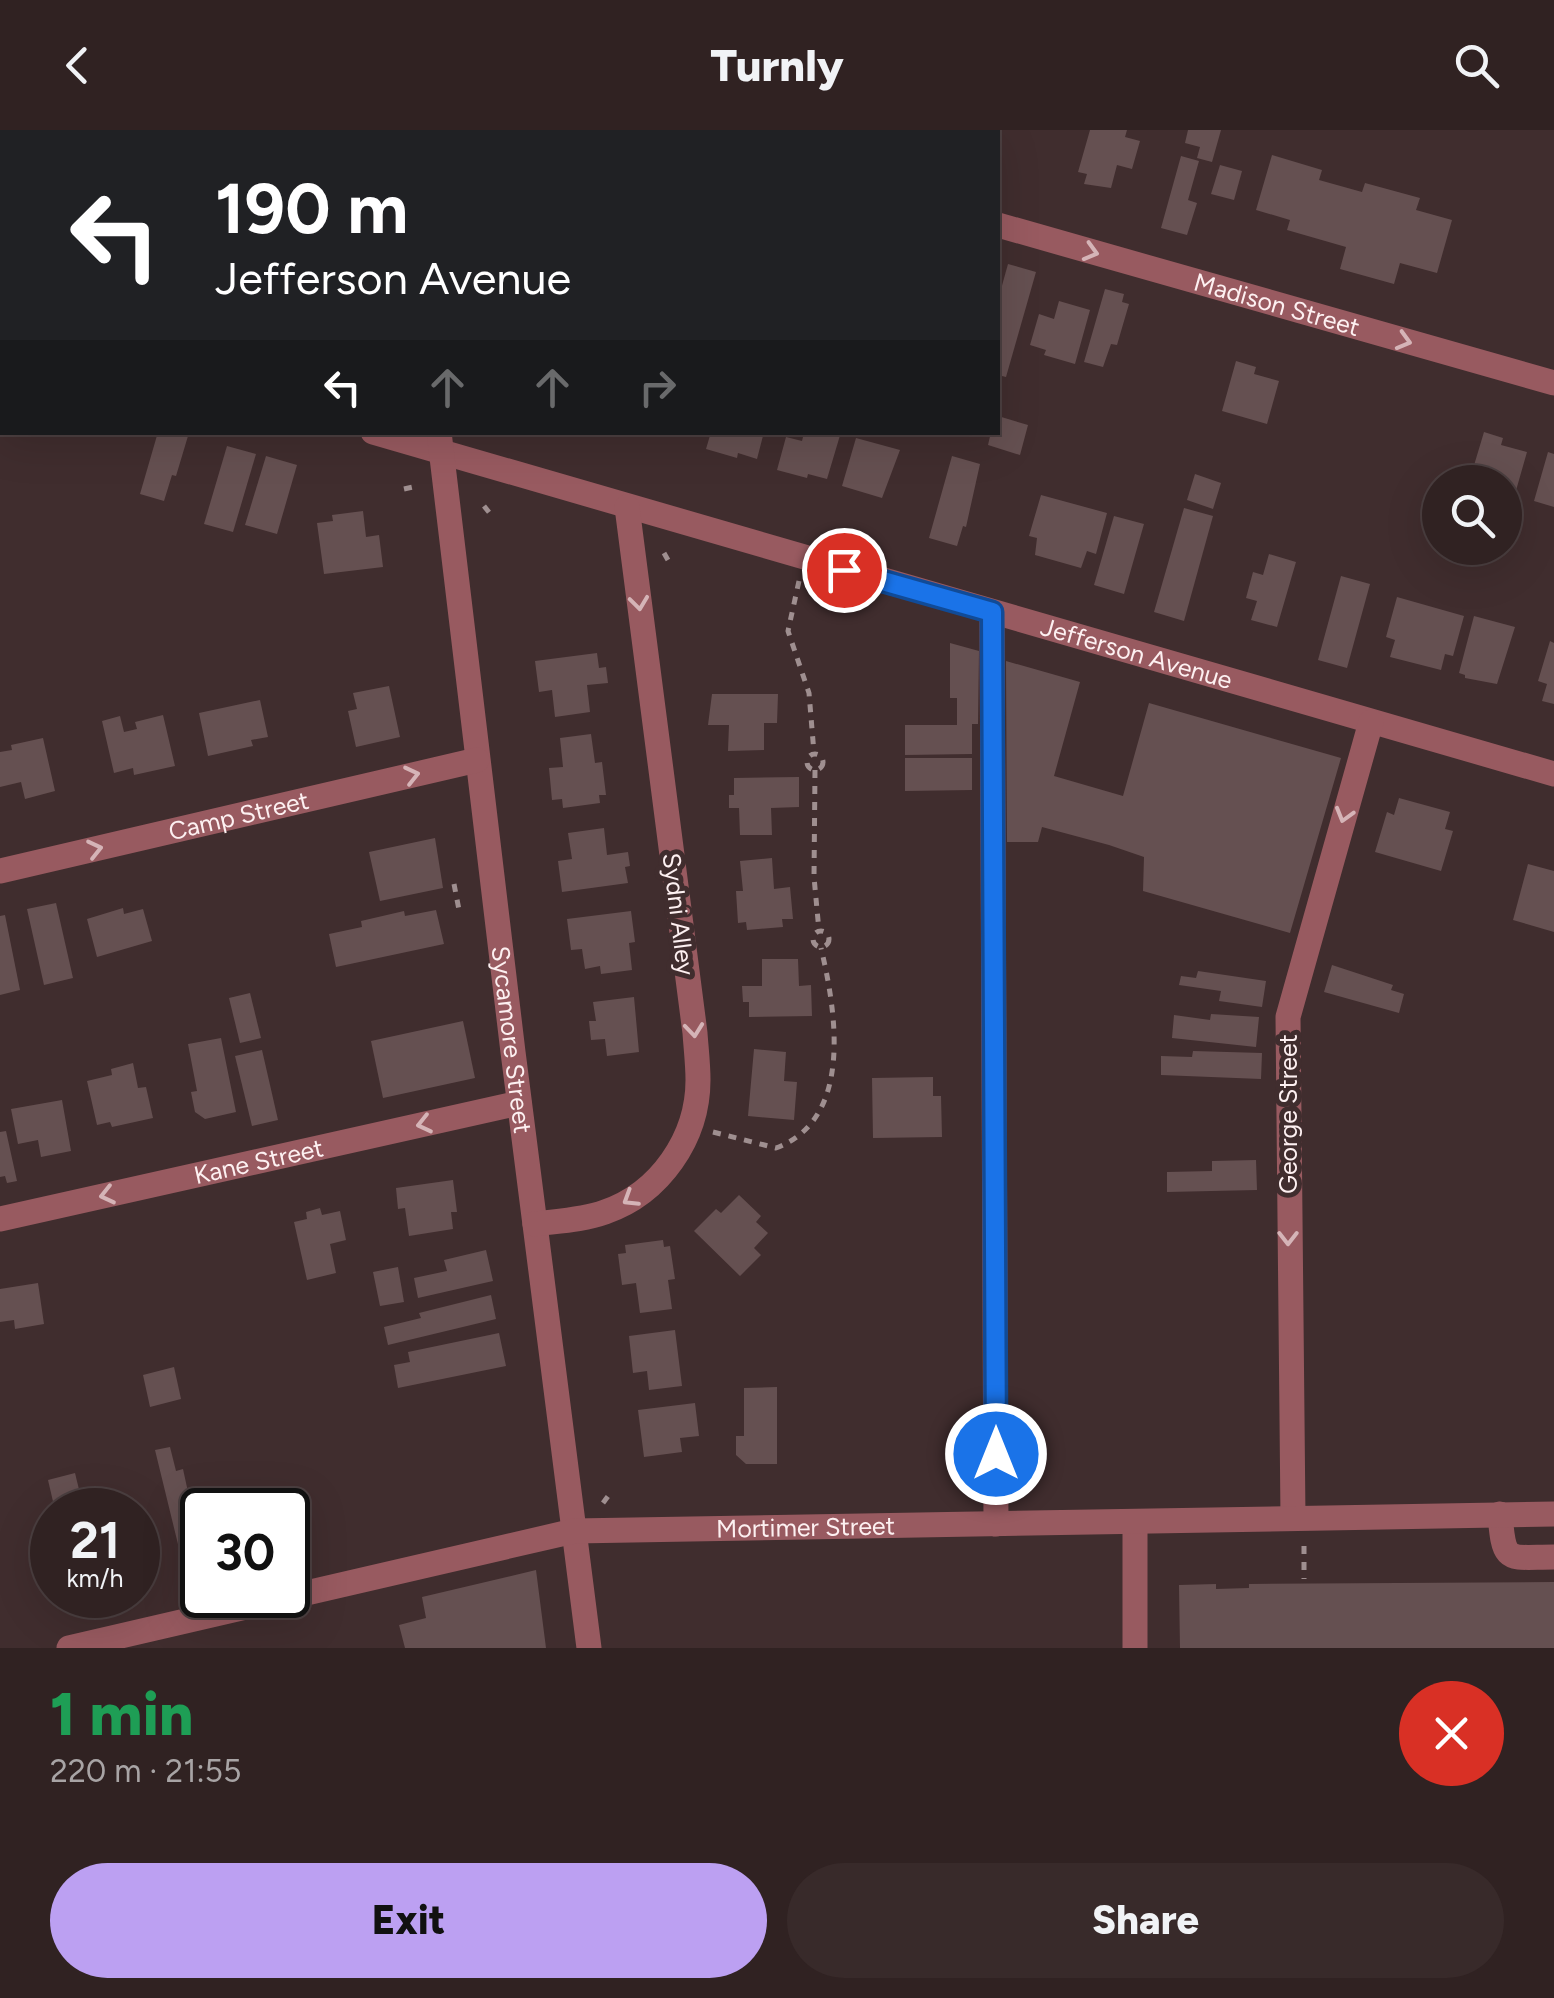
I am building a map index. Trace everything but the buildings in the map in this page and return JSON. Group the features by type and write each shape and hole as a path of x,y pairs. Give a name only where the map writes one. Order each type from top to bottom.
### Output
{"street":[{"name":"Madison Street","path":"1000,226 1554,383"},
{"name":"Jefferson Avenue","path":"391,435 440,443 627,507 1554,774"},
{"name":"Sycamore Street","path":"440,443 589,1648"},
{"name":"Sydni Alley","path":"536,1224 604,1213 643,1192 672,1162 683,1143 696,1102 695,1033 627,507"},
{"path":"992,612 996,1524"},
{"name":"George Street","path":"1293,1518 1288,1017 1371,722"},
{"name":"Camp Street","path":"0,871 478,760"},
{"name":"Kane Street","path":"0,1219 519,1103"},
{"path":"1500,1514 1506,1554 1554,1557"},
{"name":"Mortimer Street","path":"69,1648 574,1531 1554,1514"},
{"path":"1135,1522 1135,1648"}],"path":[{"path":"484,506 492,516"},
{"path":"664,552 668,560"},
{"path":"718,1134 776,1148 794,1140 821,1106 832,1075 836,1040 821,948 813,940 818,931 814,770 806,760 814,754 809,693 788,631 798,585"},
{"path":"454,884 460,915"},
{"path":"818,931 825,932 830,940 821,948"},
{"path":"603,1503 609,1495"},
{"path":"1304,1546 1304,1579"}],"route":[{"path":"844,570 992,612 996,1454"}]}
